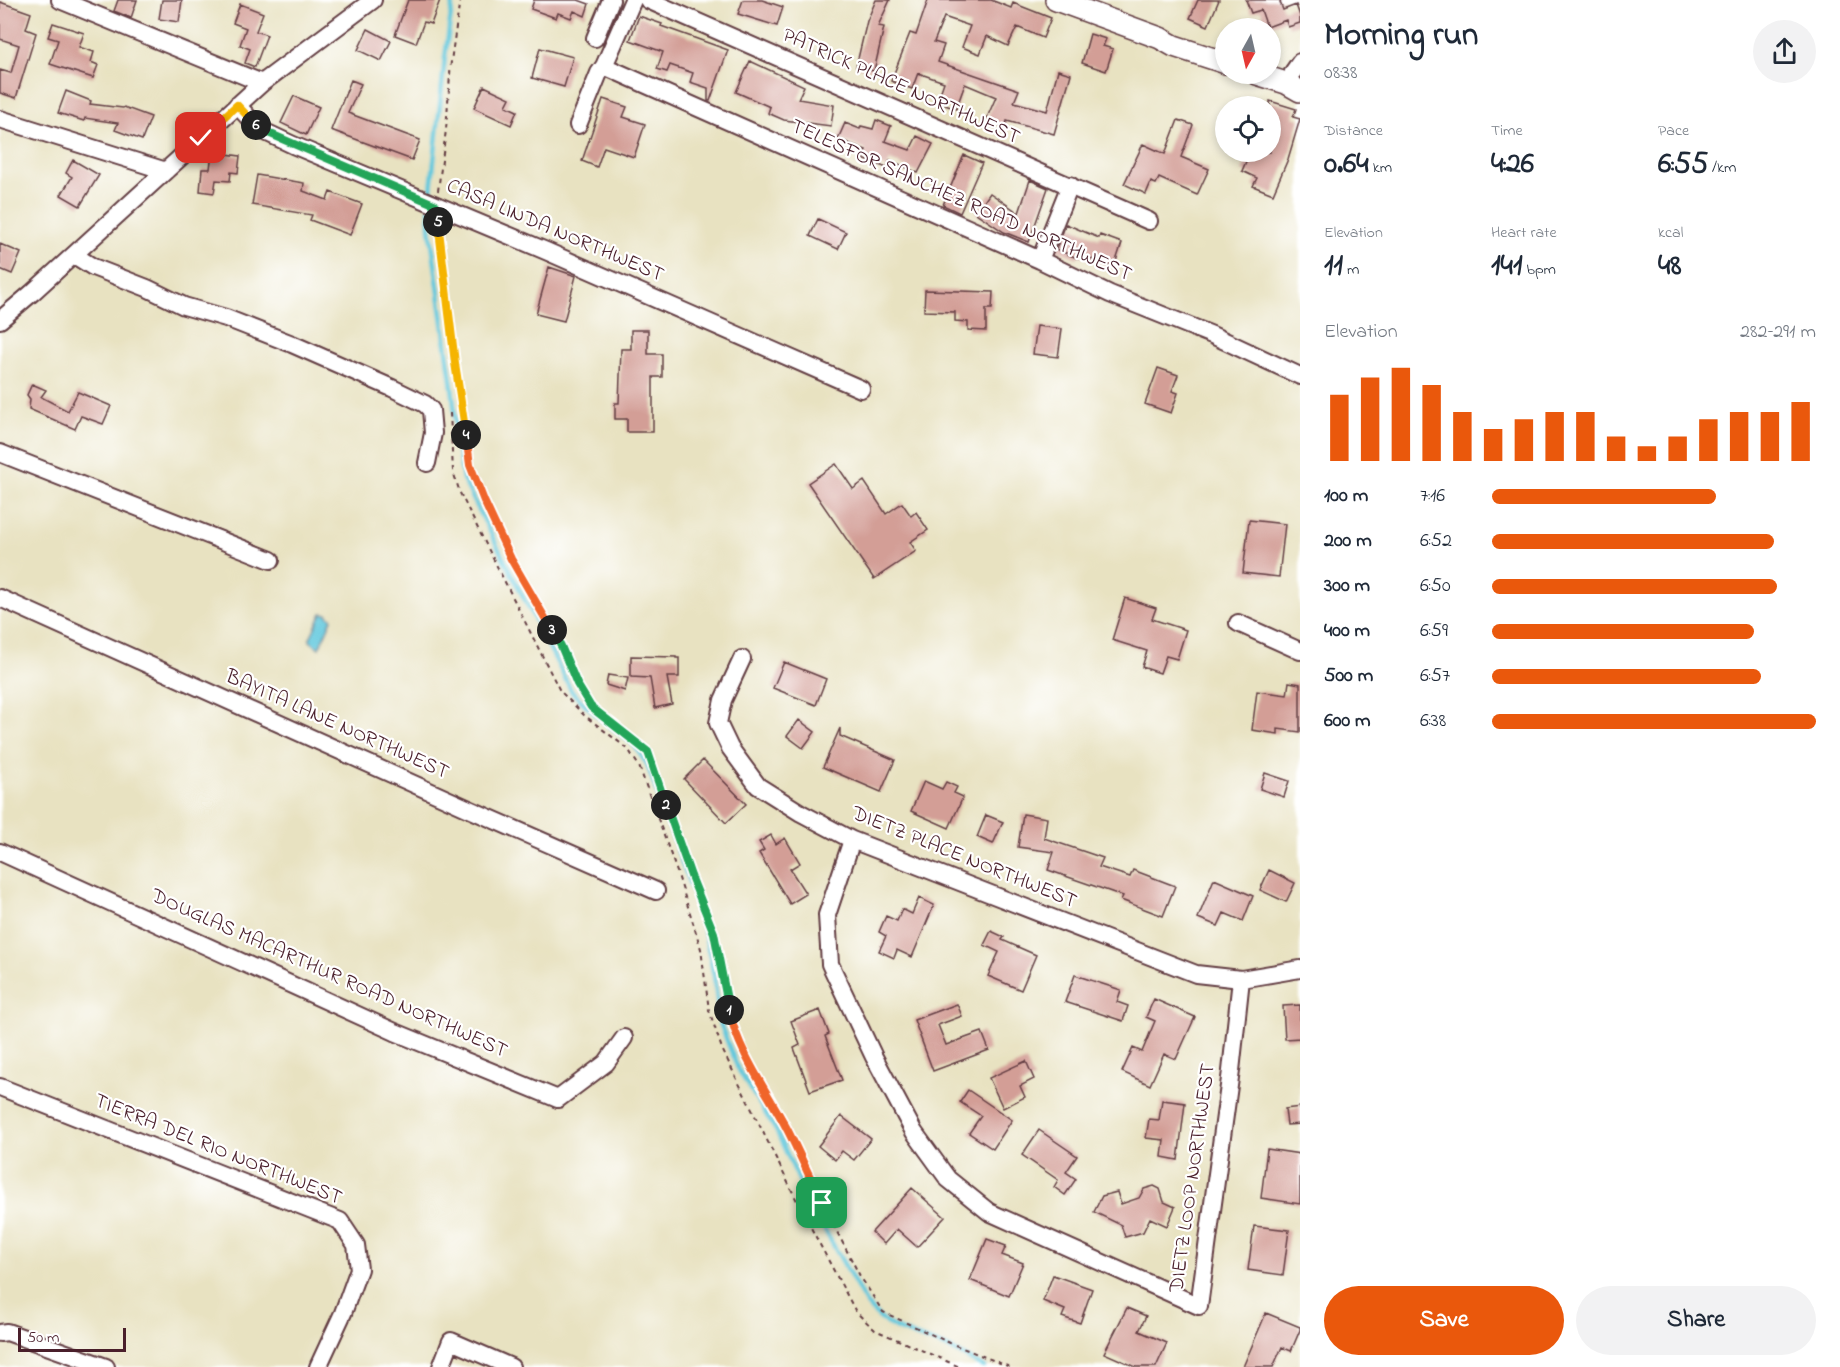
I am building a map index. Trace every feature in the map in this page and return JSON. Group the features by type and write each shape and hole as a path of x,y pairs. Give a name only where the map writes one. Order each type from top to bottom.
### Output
{"main road":[{"path":"1056,0 1215,59"},
{"path":"1160,38 1179,38 1215,49"},
{"path":"1281,71 1296,77"},
{"path":"1281,76 1296,77"}],"street":[{"path":"60,0 262,83"},
{"path":"0,320 262,83 373,0"},
{"path":"595,38 611,0"},
{"path":"578,125 633,0"},
{"name":"PATRICK PLACE NORTHWEST","path":"648,0 1149,221"},
{"name":"TELESFOR SANCHEZ ROAD NORTHWEST","path":"604,66 1040,260 1110,294 1212,335 1300,376"},
{"name":"CASA LINDA NORTHWEST","path":"237,105 259,129 861,389"},
{"path":"0,119 166,171"},
{"path":"1040,260 1070,185"},
{"path":"74,255 93,267 147,288 184,306 225,318 292,344 424,404 431,410 432,433 427,463"},
{"path":"0,453 271,560"},
{"name":"BAYITA LANE NORTHWEST","path":"0,598 656,891"},
{"path":"1238,623 1300,651"},
{"name":"DIETZ PLACE NORTHWEST","path":"742,659 723,700 718,723 730,748 759,786 801,813 852,840 1196,974 1241,979 1300,969"},
{"name":"DIETZ LOOP NORTHWEST","path":"852,840 827,915 830,964 874,1057 914,1132 948,1179 989,1212 1199,1306 1231,1071 1241,979"},
{"name":"DOUGLAS MACARTHUR ROAD NORTHWEST","path":"0,852 395,1032 558,1099 606,1063 624,1038"},
{"name":"TIERRA DEL RIO NORTHWEST","path":"0,1087 340,1221 356,1245 359,1269 343,1313 318,1367"},
{"path":"0,1333 7,1332 106,1367"},
{"path":"441,1367 451,1341 511,1367"}],"path":[{"path":"460,0 451,60 446,130 436,205 455,363 473,474 511,559 561,646 577,684 591,707 648,752 691,876 714,933 732,1024 790,1134 822,1203 860,1276 883,1312 950,1343 1010,1367"},
{"path":"450,413 453,471 460,493 560,691 585,715 628,749 639,766 677,872 701,949 709,1011 722,1049 802,1211 856,1312 875,1330 960,1367"}],"water":[{"path":"322,613 332,619 319,648 310,641 310,638"}],"building":[{"path":"118,0 137,0 131,18 114,11"},
{"path":"162,0 182,0 179,22 159,19"},
{"path":"408,0 440,0 431,24 424,22 416,43 395,35"},
{"path":"534,0 578,0 589,4 585,16 574,11 571,18 558,13 556,18 531,9"},
{"path":"743,0 762,0 783,7 777,26 738,14"},
{"path":"876,0 890,0 878,26 884,27 874,71 856,67 867,21"},
{"path":"928,0 991,0 1011,8 1013,3 1051,18 1043,38 1017,27 1008,46 987,36 980,54 962,47 970,26 944,17 934,42 944,45 938,62 1019,90 1014,102 1047,111 1058,70 1071,74 1054,134 1007,121 1005,127 986,120 996,97 965,84 956,109 937,102 944,82 918,73 912,89 891,81 910,33 916,35"},
{"path":"1198,0 1219,0 1208,26 1190,18"},
{"path":"1246,0 1283,0 1280,2 1283,10 1296,5 1300,23 1288,27 1286,20 1281,22 1281,18 1264,18 1261,10 1251,13"},
{"path":"0,2 31,13 26,29 36,33 16,98 0,93 0,70 11,73 19,45 0,39"},
{"path":"240,4 263,13 256,31 267,35 255,67 245,63 250,49 240,45 246,28 233,23"},
{"path":"639,16 728,50 710,101 708,101 708,88 690,82 693,73 670,65 667,72 657,69 663,52 630,40"},
{"path":"53,23 84,33 79,47 94,52 91,62 98,65 93,78 50,64 58,40 48,37"},
{"path":"368,29 391,41 381,61 358,50"},
{"path":"1090,34 1106,39 1103,46 1113,49 1106,71 1082,63"},
{"path":"540,48 573,57 564,87 532,78"},
{"path":"750,61 804,86 798,99 834,105 831,126 784,120 768,113 770,107 736,92"},
{"path":"351,80 361,84 348,113 420,140 412,160 331,130"},
{"path":"484,86 510,98 506,106 517,111 511,125 474,108"},
{"path":"66,91 91,101 90,104 124,107 151,117 142,140 115,130 118,123 85,118 84,121 58,113"},
{"path":"294,96 319,107 306,135 281,123"},
{"path":"603,99 627,107 623,117 645,124 634,157 604,147 597,167 582,161"},
{"path":"1281,104 1296,109 1293,117 1300,119 1288,159 1273,194 1253,186 1257,178 1242,171 1246,162 1281,162"},
{"path":"876,120 891,126 885,141 910,150 917,136 933,144 918,173 890,160 887,168 863,159 866,150 838,139 845,123 860,129 861,126 873,129"},
{"path":"1178,120 1193,125 1181,157 1209,169 1197,195 1159,178 1156,184 1151,182 1146,194 1124,184 1143,144 1165,154"},
{"path":"212,152 240,156 238,173 231,172 230,181 216,180 214,193 200,191 202,169 210,169"},
{"path":"964,155 982,163 960,213 943,205"},
{"path":"73,160 99,175 80,206 61,195 72,177 66,173"},
{"path":"257,175 304,183 303,191 327,200 330,192 362,204 350,235 310,220 312,215 252,205"},
{"path":"1030,180 1048,188 1029,242 1004,232 976,213 990,193 1019,213"},
{"path":"818,219 846,232 838,249 810,236"},
{"path":"1066,224 1099,238 1100,235 1122,243 1114,267 1079,255 1077,258 1056,249"},
{"path":"0,244 21,253 12,274 0,269"},
{"path":"549,267 576,276 564,321 536,314"},
{"path":"925,290 993,292 992,309 986,309 986,331 968,330 968,322 955,321 955,312 924,311"},
{"path":"1037,326 1062,329 1058,357 1033,354"},
{"path":"631,330 648,330 648,354 662,354 662,377 653,377 653,432 627,432 627,419 615,419 615,403 619,403 621,349 631,349"},
{"path":"1158,368 1178,375 1172,391 1178,393 1171,413 1145,404"},
{"path":"32,384 46,390 41,397 68,411 78,392 111,406 103,424 81,416 75,429 29,409 30,399 27,395"},
{"path":"836,464 853,489 864,481 886,514 902,503 911,516 916,512 928,530 910,542 916,551 874,579 808,483"},
{"path":"1249,520 1285,524 1279,577 1243,573"},
{"path":"1125,598 1156,608 1152,619 1186,630 1177,659 1166,656 1160,673 1142,667 1147,651 1112,640"},
{"path":"631,656 679,658 679,677 667,677 672,704 655,708 650,678 631,677"},
{"path":"784,662 826,679 816,705 773,688"},
{"path":"608,675 628,678 625,691 606,685"},
{"path":"1289,682 1300,684 1300,732 1278,729 1278,734 1252,730 1257,691 1287,695"},
{"path":"799,720 815,732 803,748 787,736"},
{"path":"840,728 840,736 895,760 881,792 823,767"},
{"path":"703,760 746,804 726,823 684,779"},
{"path":"1265,773 1289,781 1284,797 1260,789"},
{"path":"924,781 942,789 946,782 957,787 954,793 963,797 949,828 911,811"},
{"path":"1023,814 1047,818 1044,838 1103,858 1099,867 1130,877 1133,870 1175,886 1163,916 1121,900 1123,896 1048,870 1054,852 1018,847"},
{"path":"986,815 1003,822 993,844 977,837"},
{"path":"771,835 776,844 785,838 800,863 790,869 806,894 790,904 759,853 764,850 759,842"},
{"path":"1269,870 1295,883 1286,902 1260,890"},
{"path":"1214,879 1253,896 1243,921 1224,913 1218,926 1198,918"},
{"path":"919,898 934,905 912,957 897,950 894,958 879,951 886,936 879,932 886,916 897,921 902,909 912,914"},
{"path":"991,931 1004,937 1002,940 1036,955 1021,990 988,976 999,952 984,945"},
{"path":"1075,975 1121,990 1117,1002 1128,1006 1123,1021 1065,1002"},
{"path":"1154,999 1195,1017 1176,1059 1164,1054 1150,1085 1122,1072 1133,1048 1142,1052 1155,1021 1146,1017"},
{"path":"957,1004 962,1016 938,1025 946,1045 982,1032 989,1050 933,1071 914,1020"},
{"path":"1300,1005 1300,1038 1285,1039 1283,1006"},
{"path":"820,1010 829,1034 825,1036 842,1080 810,1091 794,1048 800,1045 791,1021"},
{"path":"1026,1061 1034,1079 1020,1086 1025,1097 1003,1108 989,1078"},
{"path":"968,1090 1012,1120 993,1149 969,1133 981,1116 960,1102"},
{"path":"1162,1100 1185,1103 1178,1160 1162,1157 1164,1140 1146,1138 1149,1119 1159,1120"},
{"path":"1300,1107 1300,1124 1287,1125 1285,1109"},
{"path":"841,1116 871,1139 854,1160 842,1151 835,1160 818,1146"},
{"path":"1039,1130 1077,1156 1066,1172 1076,1179 1065,1195 1054,1187 1058,1180 1022,1155"},
{"path":"1267,1149 1300,1154 1300,1204 1261,1198"},
{"path":"1154,1186 1160,1189 1164,1202 1175,1207 1167,1226 1150,1218 1143,1232 1125,1237 1121,1225 1094,1212 1102,1196 1117,1192 1121,1204 1139,1198 1144,1189"},
{"path":"912,1188 945,1217 917,1247 897,1229 884,1244 872,1232"},
{"path":"1254,1226 1289,1230 1283,1275 1248,1270"},
{"path":"987,1239 1006,1246 1002,1255 1023,1263 1009,1296 970,1280"},
{"path":"1053,1275 1092,1289 1080,1323 1062,1317 1065,1310 1043,1301"},
{"path":"1127,1308 1146,1316 1139,1331 1167,1343 1156,1367 1136,1367 1104,1353"},
{"path":"1266,1313 1300,1327 1300,1330 1291,1351 1282,1347 1273,1367 1243,1367"}],"waterway":[{"path":"431,190 453,0"},
{"path":"429,210 463,479 572,692 603,721 632,743 647,764 701,916 714,976 720,1023 738,1069 777,1132 809,1202 867,1305 876,1315 895,1328 950,1349 984,1367"}],"route":[{"path":"201,138 237,105 259,129 436,205 470,465 511,559 561,646 577,684 591,707 648,752 691,876 714,933 732,1024 790,1134 822,1203"}]}
